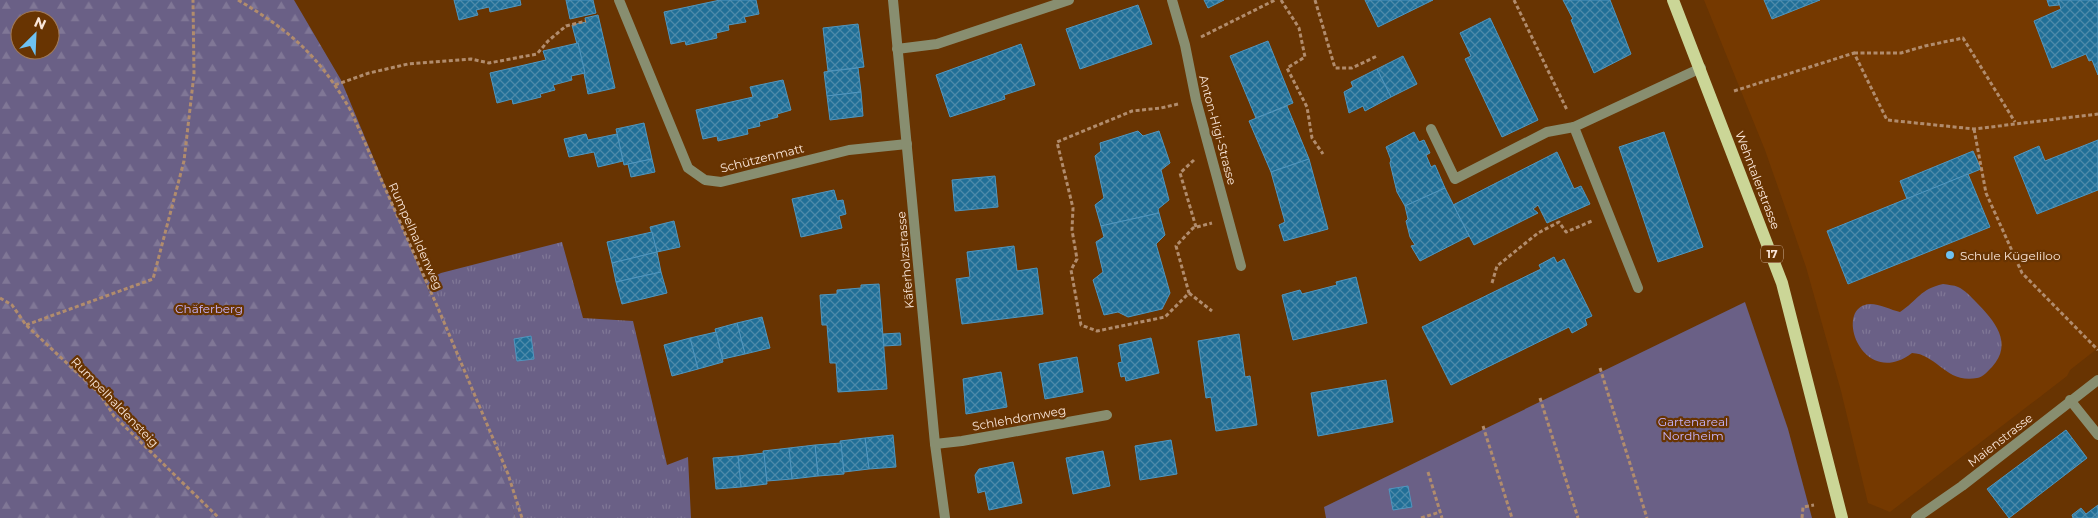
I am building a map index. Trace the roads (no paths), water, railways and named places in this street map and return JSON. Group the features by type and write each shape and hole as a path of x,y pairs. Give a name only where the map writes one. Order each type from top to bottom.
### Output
{"main road":[{"name":"Wehntalerstrasse","path":"1673,0 1701,68 1782,283 1842,518"}],"street":[{"name":"Schützenmatt","path":"619,0 688,168 705,180 721,182 849,150 907,144"},
{"name":"Käferholzstrasse","path":"893,0 935,444 945,518"},
{"path":"897,49 937,44 1069,0"},
{"name":"Anton-Higi-Strasse","path":"1172,0 1185,45 1196,100 1241,266"},
{"path":"1431,130 1455,179 1546,132 1574,128 1701,68"},
{"path":"1574,128 1638,288"},
{"name":"Maienstrasse","path":"1916,518 1962,486 2098,380"},
{"path":"2070,400 2098,436"},
{"name":"Schlehdornweg","path":"935,444 962,441 1107,415"}],"place":[{"name":"Schule Kügeliloo","path":"1950,255"}],"park label":[{"name":"Chäferberg","path":"209,308"},
{"name":"Gartenareal Nordheim","path":"1693,428"}]}
